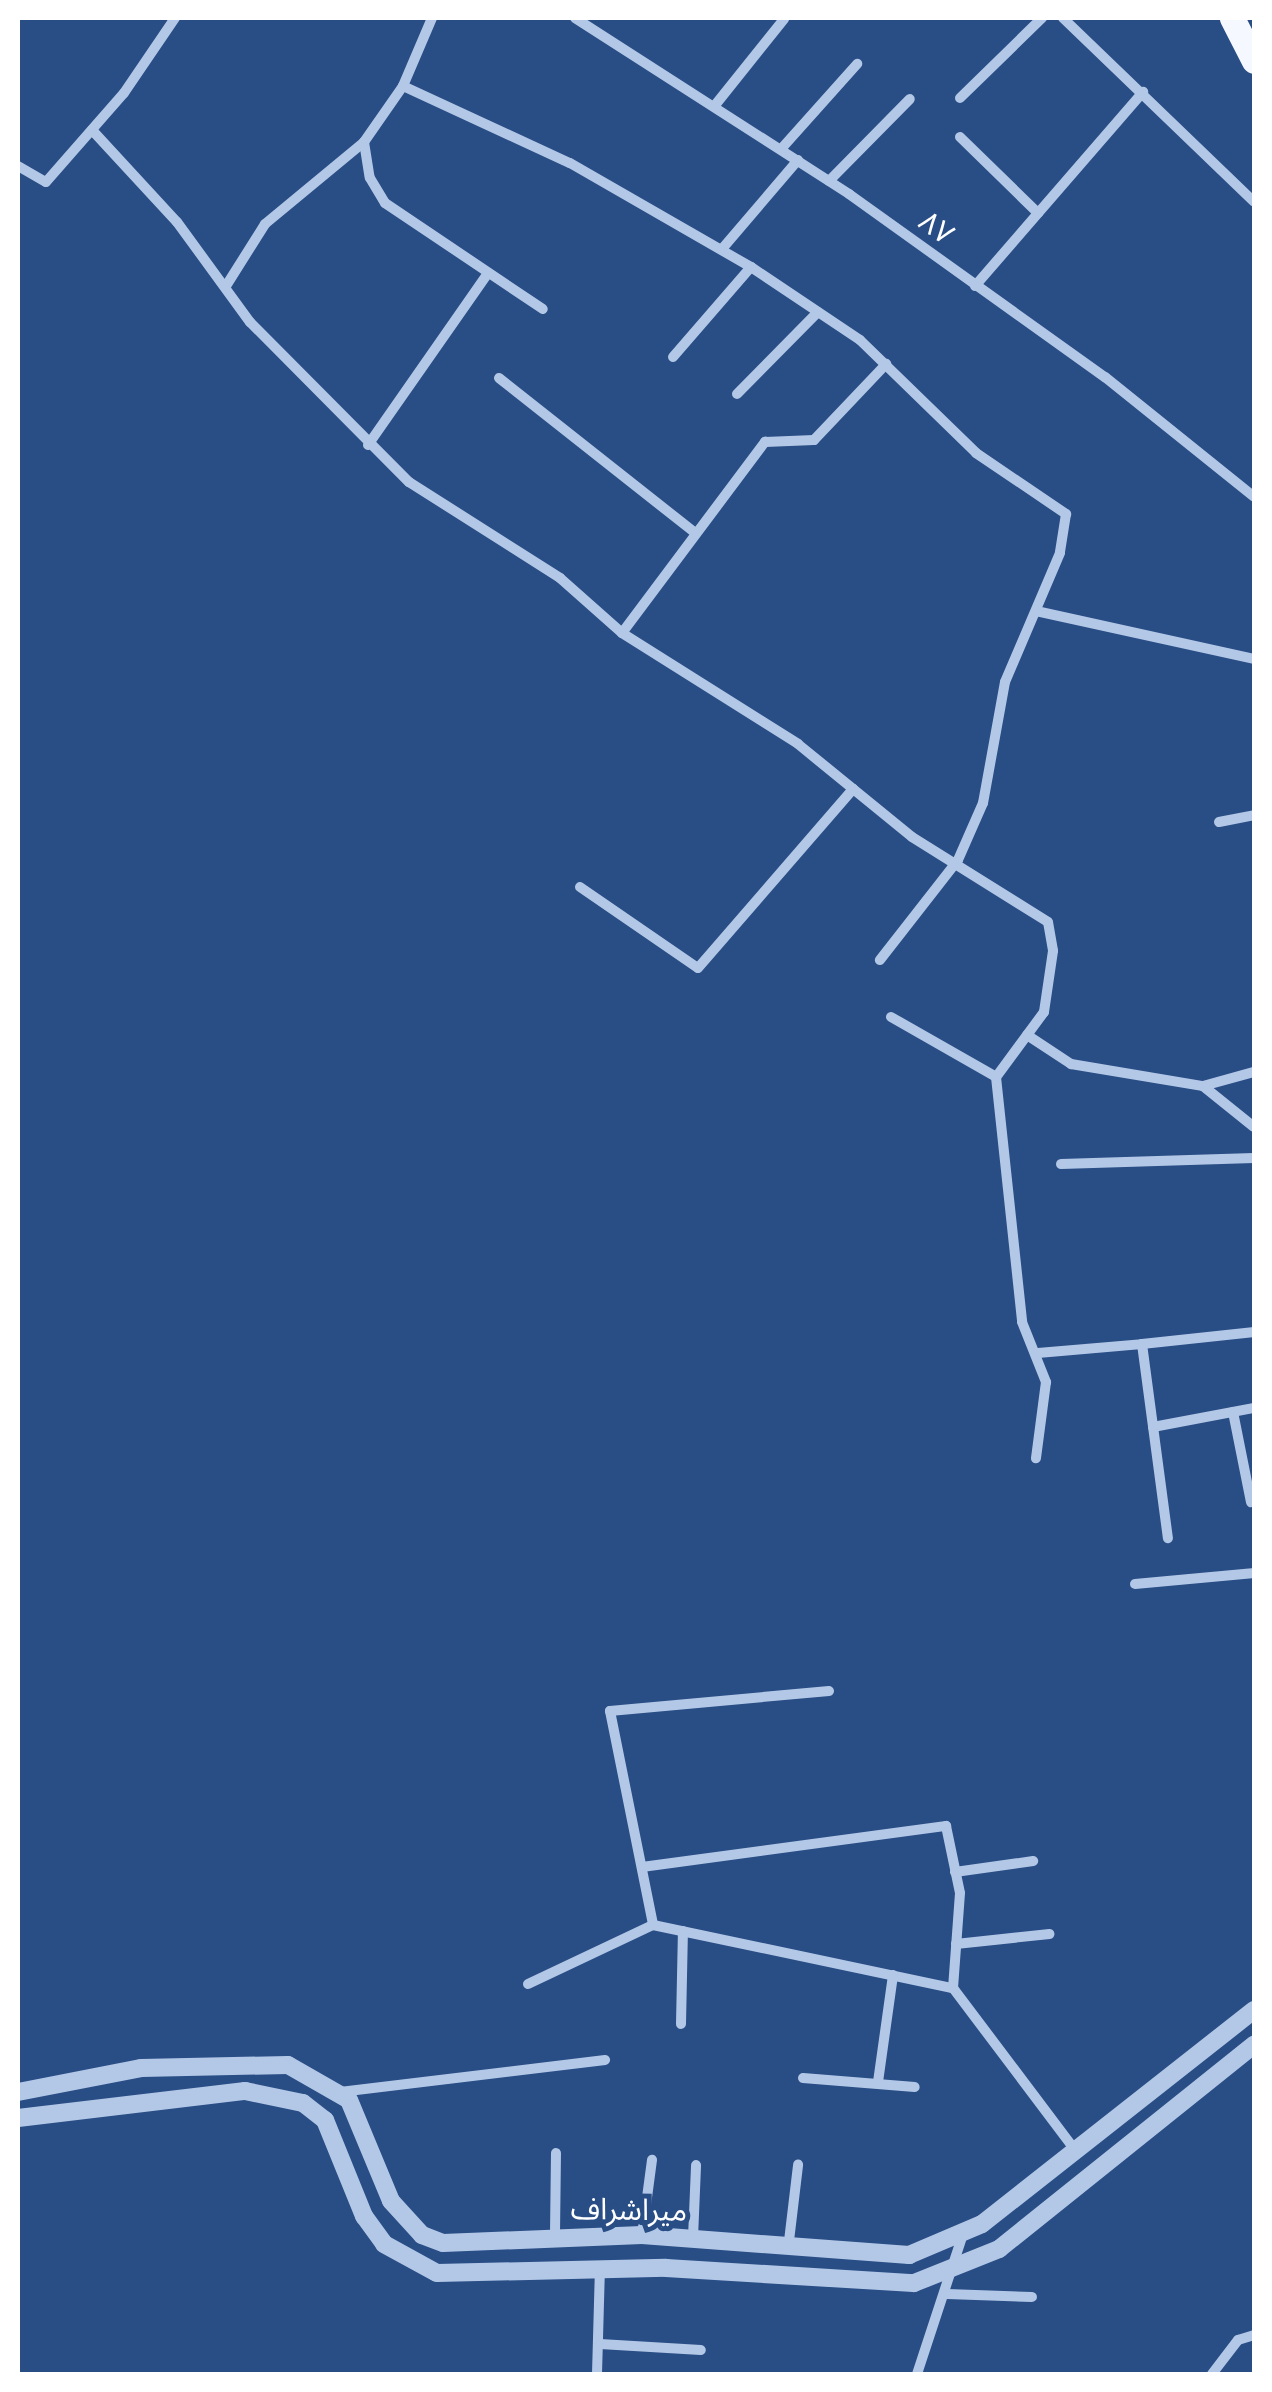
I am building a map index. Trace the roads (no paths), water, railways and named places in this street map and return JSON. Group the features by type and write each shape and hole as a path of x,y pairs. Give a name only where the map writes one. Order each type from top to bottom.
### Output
{"main road":[{"path":"1232,18 1254,61"}],"street":[{"path":"18,166 46,182 92,130 175,18"},
{"path":"226,286 265,224 364,142 403,86 432,18"},
{"name":"۸۷","path":"575,18 716,104 829,181 1105,376 1254,497"},
{"path":"960,98 1042,18"},
{"path":"1064,18 1254,202"},
{"path":"716,104 784,19"},
{"path":"782,148 857,64"},
{"path":"403,86 570,163 751,266 886,364 976,453 1066,514 1060,554 1006,682 983,803 958,860 880,960"},
{"path":"975,286 1144,92"},
{"path":"829,181 910,98"},
{"path":"92,130 226,286 250,322 408,482 560,578 622,632 798,744 912,838 958,860 1036,912 1053,933 1044,1012 996,1076 1022,1322 1038,1353 1046,1382 1036,1458"},
{"path":"960,137 1038,212"},
{"path":"364,142 370,178 386,204 543,309"},
{"path":"722,249 798,160"},
{"path":"673,357 751,266"},
{"path":"368,445 488,273"},
{"path":"737,394 818,312"},
{"path":"622,632 765,442 814,440 886,364"},
{"path":"499,378 695,533"},
{"path":"1036,611 1254,659"},
{"path":"580,887 698,968 853,789"},
{"path":"1219,822 1254,815"},
{"path":"892,1017 996,1076"},
{"path":"1028,1035 1071,1064 1203,1086 1254,1072"},
{"path":"1203,1086 1254,1127"},
{"path":"1060,1164 1254,1158"},
{"path":"1038,1353 1254,1332"},
{"path":"1142,1344 1168,1538"},
{"path":"1153,1427 1254,1408"},
{"path":"1233,1412 1252,1502"},
{"path":"1135,1584 1254,1572"},
{"path":"653,1925 610,1711 829,1691"},
{"path":"642,1867 946,1826 956,1872 952,1988"},
{"path":"956,1872 1033,1861"},
{"path":"528,1984 653,1925 952,1988 1076,2151"},
{"path":"682,2024 683,1931"},
{"path":"956,1944 1049,1934"},
{"path":"878,2082 892,1975"},
{"name":"میراشراف","path":"18,2092 142,2068 246,2060 288,2065 339,2092 365,2131 391,2201 422,2235 443,2243 555,2234 642,2235 790,2240 909,2254 962,2238 1254,2010"},
{"name":"میراشراف","path":"18,2118 146,2098 280,2096 324,2120 364,2216 406,2262 437,2273 666,2268 914,2283 957,2270 1000,2250 1254,2045"},
{"path":"339,2092 605,2060"},
{"path":"803,2078 915,2086"},
{"path":"555,2234 556,2154"},
{"path":"642,2235 652,2160"},
{"path":"693,2238 696,2166"},
{"path":"790,2240 798,2166"},
{"path":"666,2268 668,2236"},
{"path":"916,2374 957,2270 962,2238"},
{"path":"597,2374 600,2267"},
{"path":"946,2294 1032,2297"},
{"path":"1212,2374 1238,2340 1254,2335"},
{"path":"600,2344 701,2350"}]}
